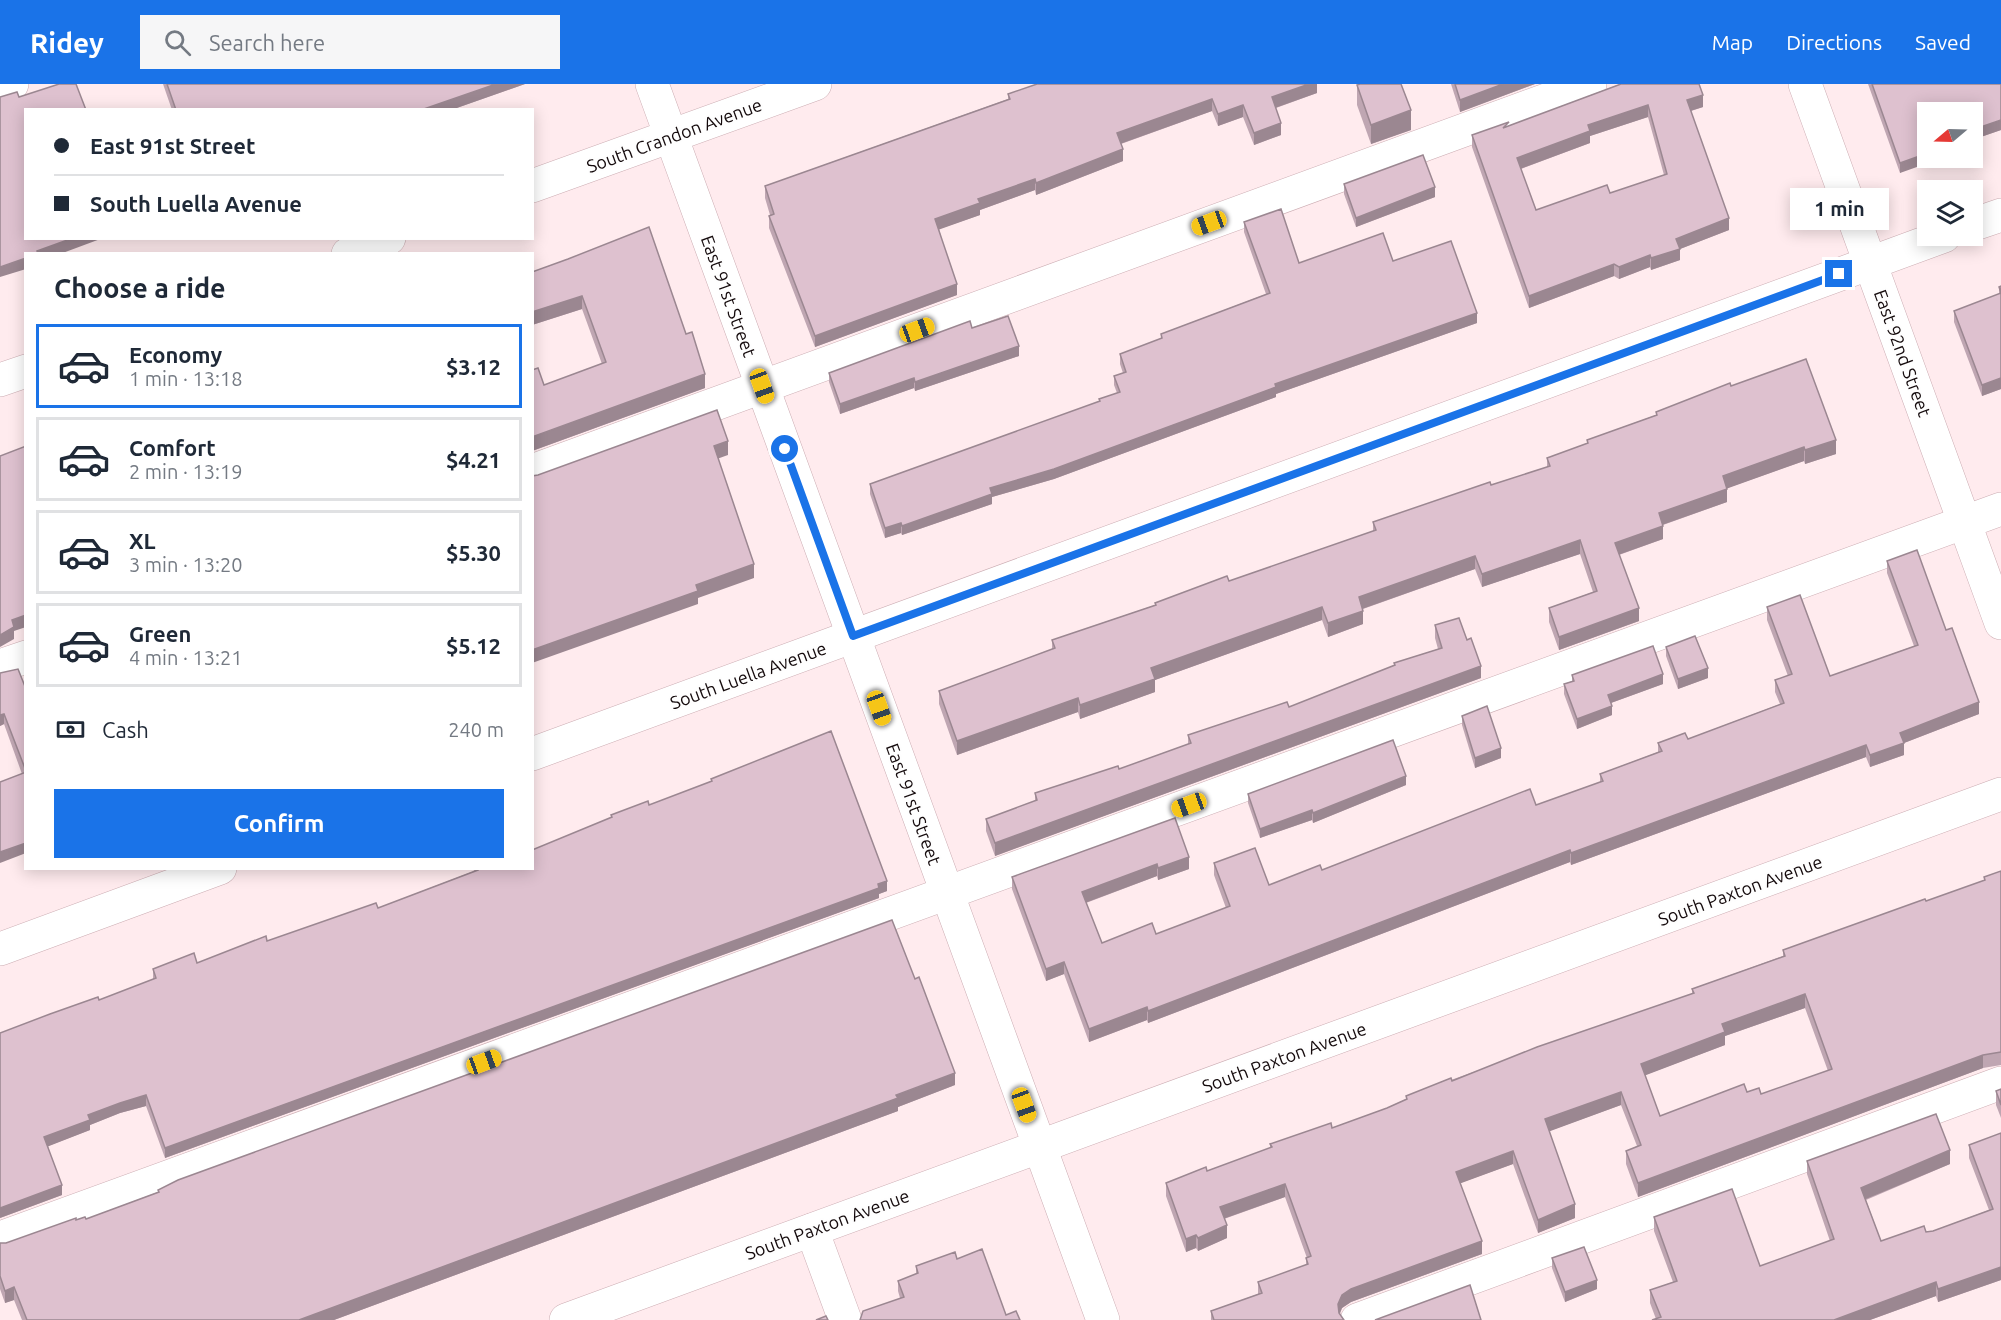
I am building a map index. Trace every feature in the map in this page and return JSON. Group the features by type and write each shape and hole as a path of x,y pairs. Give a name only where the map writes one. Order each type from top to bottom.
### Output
{"street":[{"path":"0,88 12,84"},
{"name":"East 91st Street","path":"652,84 1103,1320"},
{"name":"South Crandon Avenue","path":"534,185 815,84"},
{"path":"534,470 1590,84"},
{"name":"East 92nd Street","path":"1805,84 2001,623"},
{"path":"1983,221 2001,215"},
{"path":"353,252 384,240"},
{"name":"South Luella Avenue","path":"534,753 1917,246"},
{"path":"0,380 24,372"},
{"path":"0,1238 2001,509"},
{"path":"0,666 24,658"},
{"name":"South Paxton Avenue","path":"566,1320 2001,794"},
{"path":"0,949 215,870"},
{"path":"1357,1320 2001,1083"},
{"path":"812,1230 844,1320"}],"building":[{"path":"59,84 76,84 85,108 24,108 24,240 67,240 37,252 24,252 24,259 0,267 0,97 17,92 19,97"},
{"path":"167,84 496,84 427,108 175,108"},
{"path":"1037,84 1309,84 1272,97 1281,123 1254,133 1243,105 1218,114 1212,99 1117,133 1123,149 1036,183 1035,179 978,199 980,203 935,219 957,284 815,336 769,216 774,214 765,186 1010,99 1008,94"},
{"path":"1401,84 1411,110 1371,125 1357,85"},
{"path":"1455,84 1503,84 1460,100"},
{"path":"1621,84 1699,84 1703,95 1687,100 1729,218 1676,239 1680,249 1651,258 1650,255 1619,267 1614,264 1529,296 1472,135 1509,122 1503,128","holes":["1648,105 1667,174 1610,193 1607,185 1536,210 1517,158 1590,131 1588,125"]},
{"path":"1872,84 2001,84 2001,120 1983,126 1983,102 1917,102 1917,157 1900,163"},
{"path":"1423,155 1435,187 1356,218 1344,184"},
{"path":"1281,209 1299,263 1383,233 1393,261 1451,241 1477,313 1275,384 1276,387 1054,469 990,488 992,494 902,526 901,523 885,528 870,484 1120,392 1114,376 1126,372 1120,354 1162,338 1161,334 1270,293 1244,222"},
{"path":"649,227 686,334 692,332 705,374 534,436 534,369 538,368 544,385 606,362 582,296 534,311 534,271"},
{"path":"2001,293 2001,378 1982,385 1954,311"},
{"path":"1008,316 1019,346 915,382 914,378 840,404 829,373 970,321 972,328"},
{"path":"1806,359 1836,440 1805,450 1804,447 1723,476 1727,489 1659,513 1663,526 1615,543 1639,608 1559,637 1549,608 1597,591 1580,540 1482,574 1475,556 1359,597 1363,611 1328,623 1322,607 1151,668 1155,679 1080,705 1078,698 957,741 939,691 1055,648 1052,640 1156,605 1155,603 1227,576 1229,581 1376,530 1373,522 1490,482 1491,485 1550,466 1547,458 1588,443 1587,440 1657,415 1656,412 1730,383 1731,386"},
{"path":"717,410 728,441 714,446 754,564 696,585 698,591 534,649 534,476"},
{"path":"24,447 24,616 12,620 14,627 0,635 0,456"},
{"path":"1917,550 1946,630 1952,628 1979,702 1900,733 1904,743 1870,755 1866,745 1571,853 1570,850 1148,1011 1147,1007 1089,1029 1064,962 1046,969 1012,877 1175,818 1189,857 1158,868 1157,864 1082,892 1102,943 1152,923 1156,934 1230,906 1214,863 1255,848 1269,885 1320,865 1322,870 1530,789 1536,805 1603,781 1600,774 1662,751 1658,743 1685,733 1688,739 1784,703 1775,680 1792,674 1767,607 1800,595 1830,676 1918,645 1887,561"},
{"path":"1459,618 1467,640 1471,638 1481,666 995,843 986,819 1037,800 1035,793 1118,766 1119,769 1191,743 1188,735 1287,702 1289,707 1395,665 1394,663 1442,648 1435,625"},
{"path":"1695,636 1708,668 1678,679 1666,647"},
{"path":"1653,646 1663,674 1608,695 1612,706 1577,719 1564,684 1574,681 1572,675"},
{"path":"18,669 24,684 24,766 4,714 0,715 0,673"},
{"path":"1487,706 1501,748 1475,758 1462,716"},
{"path":"831,731 887,881 878,884 879,888 165,1148 146,1095 120,1103 88,1115 90,1120 44,1137 62,1185 0,1208 0,1033 156,978 153,969 194,953 197,963 266,936 267,941 376,903 378,908 478,870 534,870 534,849 612,817 611,815 648,801 649,805 712,781 711,779"},
{"path":"1393,740 1406,776 1313,813 1312,810 1260,829 1248,794"},
{"path":"24,773 24,844 0,852 0,782"},
{"path":"2001,871 2001,1052 1983,1055 1638,1183 1626,1151 1641,1145 1621,1092 1545,1119 1575,1204 1538,1220 1513,1151 1456,1172 1482,1241 1351,1289 1342,1295 1338,1304 1339,1313 1344,1320 1214,1320 1211,1311 1262,1293 1258,1282 1308,1264 1306,1258 1311,1256 1285,1184 1220,1207 1227,1225 1198,1238 1196,1235 1186,1239 1166,1183 1206,1167 1207,1171 1272,1147 1270,1144 1331,1123 1332,1128 1387,1108 1407,1099 1406,1096 1451,1078 1452,1081 1537,1047 1694,993 1692,989 1785,956 1783,950 1985,880 1984,877","holes":["1805,994 1832,1069 1761,1094 1759,1088 1747,1092 1744,1084 1660,1116 1641,1064 1725,1032 1722,1024"]},
{"path":"892,920 915,979 919,977 955,1073 896,1095 898,1098 299,1320 27,1320 14,1287 5,1291 0,1276 0,1243 6,1243 76,1218 76,1220 85,1217 86,1219 159,1192 158,1190 178,1180"},
{"path":"2001,1089 2001,1105 1996,1091"},
{"path":"1936,1114 1950,1150 1861,1188 1881,1241 1924,1226 1926,1232 1933,1231 1993,1209 1969,1145 2001,1133 2001,1267 1938,1289 1936,1282 1834,1320 1652,1320 1661,1317 1650,1290 1677,1281 1654,1217 1732,1189 1760,1266 1834,1239 1807,1161"},
{"path":"1584,1247 1597,1280 1565,1292 1552,1258"},
{"path":"982,1249 1006,1315 1016,1311 1020,1320 860,1320 863,1311 904,1297 898,1281 918,1273 916,1266 955,1252 957,1259"},
{"path":"1470,1285 1481,1320 1375,1320"},
{"path":"826,1316 828,1320 816,1320"}],"route":[{"path":"785,449 853,636 1839,274"}]}
